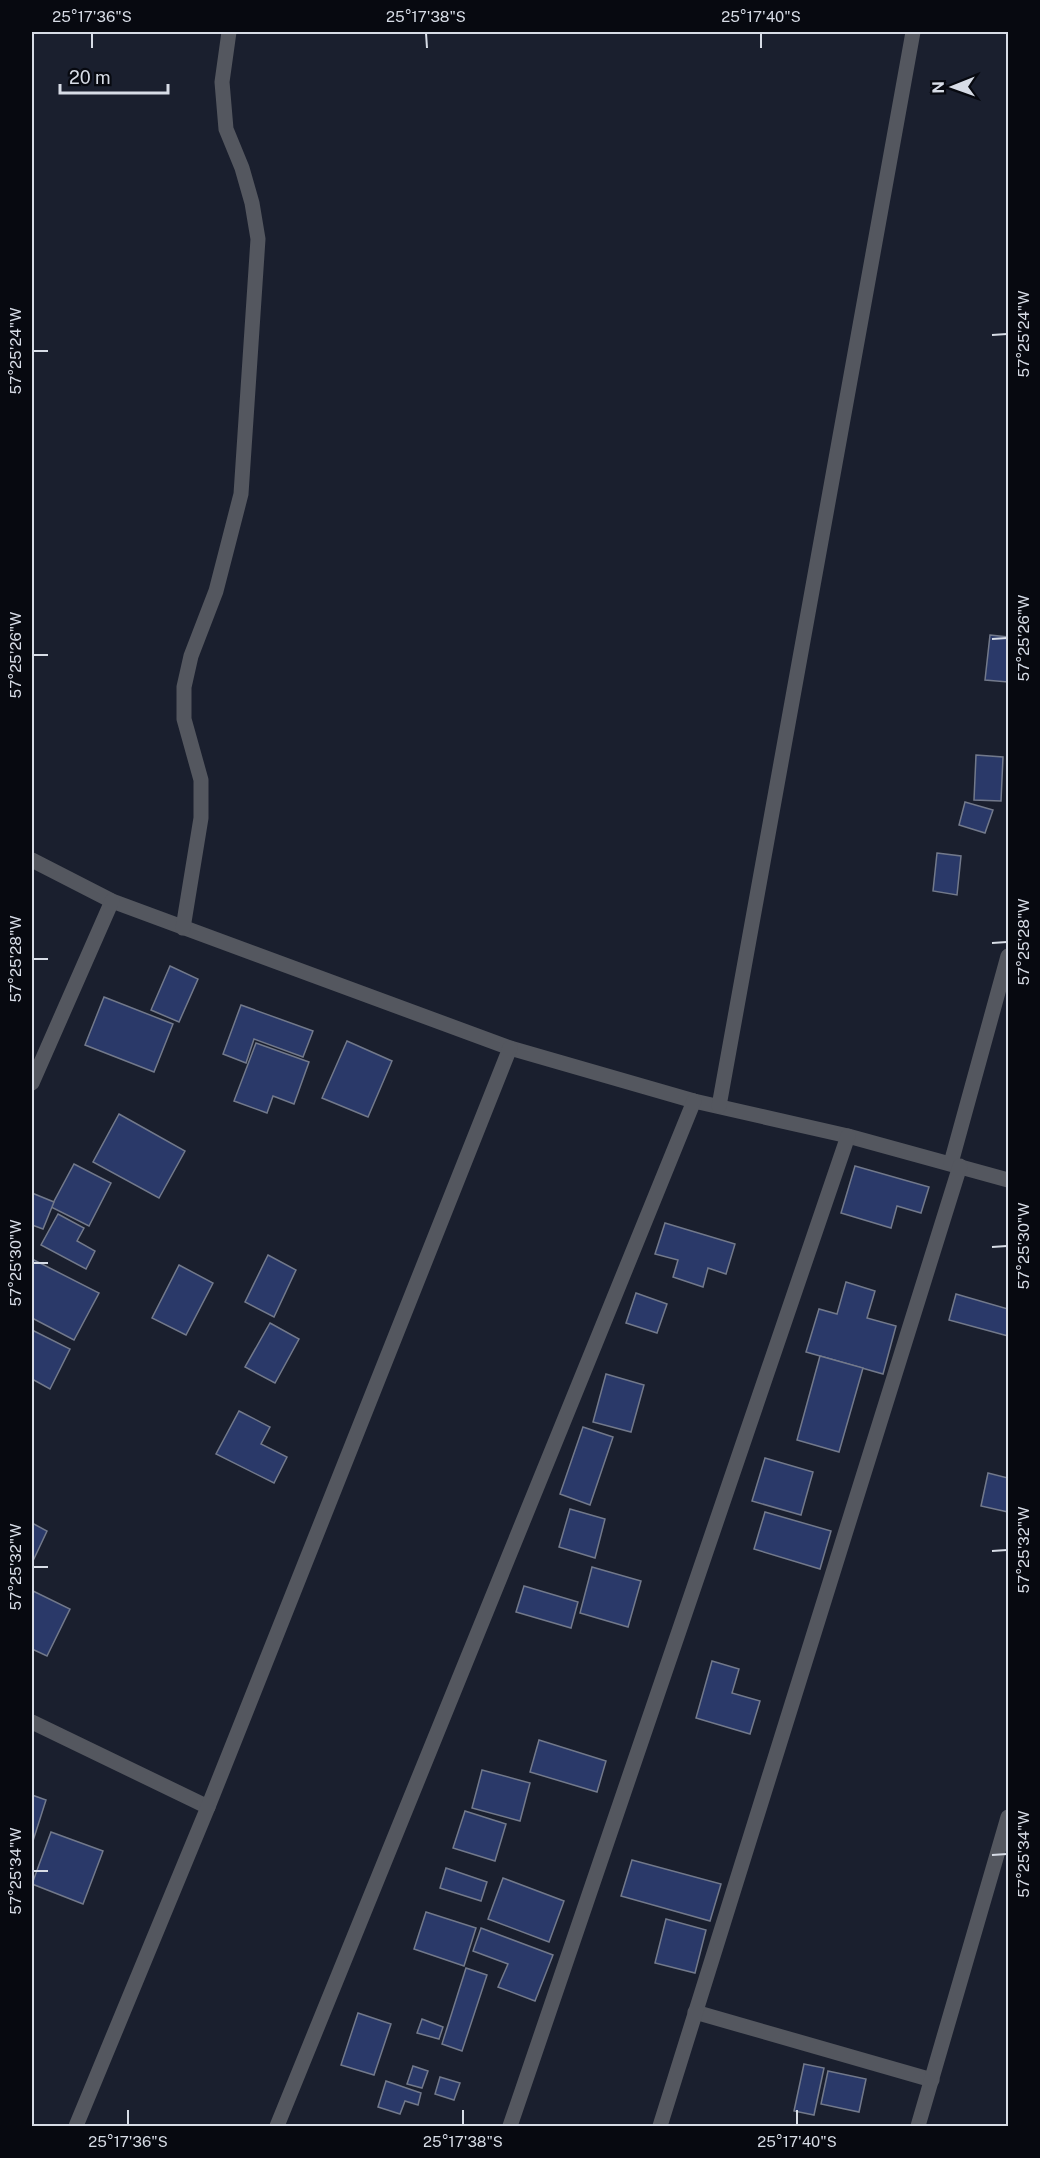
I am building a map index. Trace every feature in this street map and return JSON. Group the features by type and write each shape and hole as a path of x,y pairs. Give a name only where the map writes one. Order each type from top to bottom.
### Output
{"street":[{"path":"183,928 201,818 201,780 184,719 184,687 190,656 216,591 241,494 258,239 252,203 242,168 226,129 222,82 229,32"},
{"path":"719,1106 913,32"},
{"path":"32,860 112,901 510,1048 694,1101 848,1136 1008,1180"},
{"path":"32,1083 112,901"},
{"path":"660,2127 955,1164 1008,956"},
{"path":"76,2127 208,1807 510,1048"},
{"path":"277,2127 694,1101"},
{"path":"510,2127 848,1136"},
{"path":"32,1722 208,1807"},
{"path":"918,2127 1008,1816"},
{"path":"695,2012 932,2080"}],"building":[{"path":"990,635 1008,637 1008,682 985,680"},
{"path":"976,755 1003,757 1001,801 974,800"},
{"path":"965,802 993,810 985,833 959,825"},
{"path":"937,853 961,856 957,895 933,891"},
{"path":"170,966 198,979 179,1022 151,1010"},
{"path":"104,997 173,1024 154,1072 85,1045"},
{"path":"241,1005 313,1031 303,1057 254,1039 246,1063 223,1054"},
{"path":"347,1041 392,1061 368,1117 322,1098"},
{"path":"256,1043 309,1062 294,1104 273,1096 267,1113 234,1101"},
{"path":"119,1114 185,1151 159,1198 93,1162"},
{"path":"74,1164 111,1183 89,1226 51,1207"},
{"path":"855,1166 929,1187 921,1213 897,1206 891,1228 841,1213"},
{"path":"32,1193 54,1202 43,1229 32,1225"},
{"path":"58,1214 84,1228 77,1241 95,1251 86,1269 41,1245"},
{"path":"665,1223 735,1244 726,1274 708,1268 703,1287 673,1277 678,1260 655,1254"},
{"path":"268,1255 296,1270 274,1317 245,1302"},
{"path":"32,1259 99,1293 74,1340 32,1318"},
{"path":"179,1265 213,1283 186,1335 152,1318"},
{"path":"846,1282 875,1291 867,1318 896,1326 883,1374 806,1352 819,1309 837,1314"},
{"path":"636,1293 667,1304 657,1333 626,1323"},
{"path":"956,1294 1008,1309 1008,1336 949,1320"},
{"path":"270,1323 299,1339 275,1383 245,1367"},
{"path":"32,1330 70,1349 50,1389 32,1379"},
{"path":"820,1356 863,1368 839,1452 797,1440"},
{"path":"606,1374 644,1385 631,1432 593,1422"},
{"path":"239,1411 270,1427 261,1444 287,1457 274,1483 216,1454"},
{"path":"583,1427 613,1437 590,1505 560,1494"},
{"path":"765,1458 813,1472 801,1515 752,1501"},
{"path":"988,1473 1008,1478 1008,1512 981,1506"},
{"path":"570,1509 605,1519 595,1558 559,1547"},
{"path":"765,1512 831,1531 820,1569 754,1549"},
{"path":"32,1523 47,1531 32,1563"},
{"path":"592,1567 641,1581 628,1627 580,1613"},
{"path":"524,1586 578,1602 571,1628 516,1612"},
{"path":"33,1591 70,1609 47,1656 32,1649"},
{"path":"712,1661 739,1669 732,1693 760,1701 750,1734 696,1718"},
{"path":"539,1740 606,1761 597,1792 530,1772"},
{"path":"482,1770 530,1783 520,1821 472,1808"},
{"path":"32,1795 46,1800 32,1844"},
{"path":"465,1811 506,1824 495,1861 453,1848"},
{"path":"51,1832 103,1851 83,1904 32,1884"},
{"path":"632,1860 721,1884 710,1921 621,1896"},
{"path":"446,1868 487,1882 481,1901 440,1888"},
{"path":"503,1878 564,1901 549,1942 488,1919"},
{"path":"426,1912 476,1928 464,1966 414,1949"},
{"path":"666,1919 706,1930 695,1973 655,1963"},
{"path":"481,1928 553,1955 535,2001 498,1987 508,1964 473,1951"},
{"path":"466,1968 487,1975 462,2051 442,2044"},
{"path":"358,2013 391,2024 374,2075 341,2065"},
{"path":"422,2019 443,2027 439,2039 417,2033"},
{"path":"804,2064 824,2068 814,2115 794,2111"},
{"path":"413,2066 428,2071 422,2088 407,2084"},
{"path":"828,2071 866,2079 859,2112 821,2104"},
{"path":"440,2077 460,2083 454,2100 435,2094"},
{"path":"386,2081 421,2093 418,2105 405,2101 400,2114 378,2107"}]}
